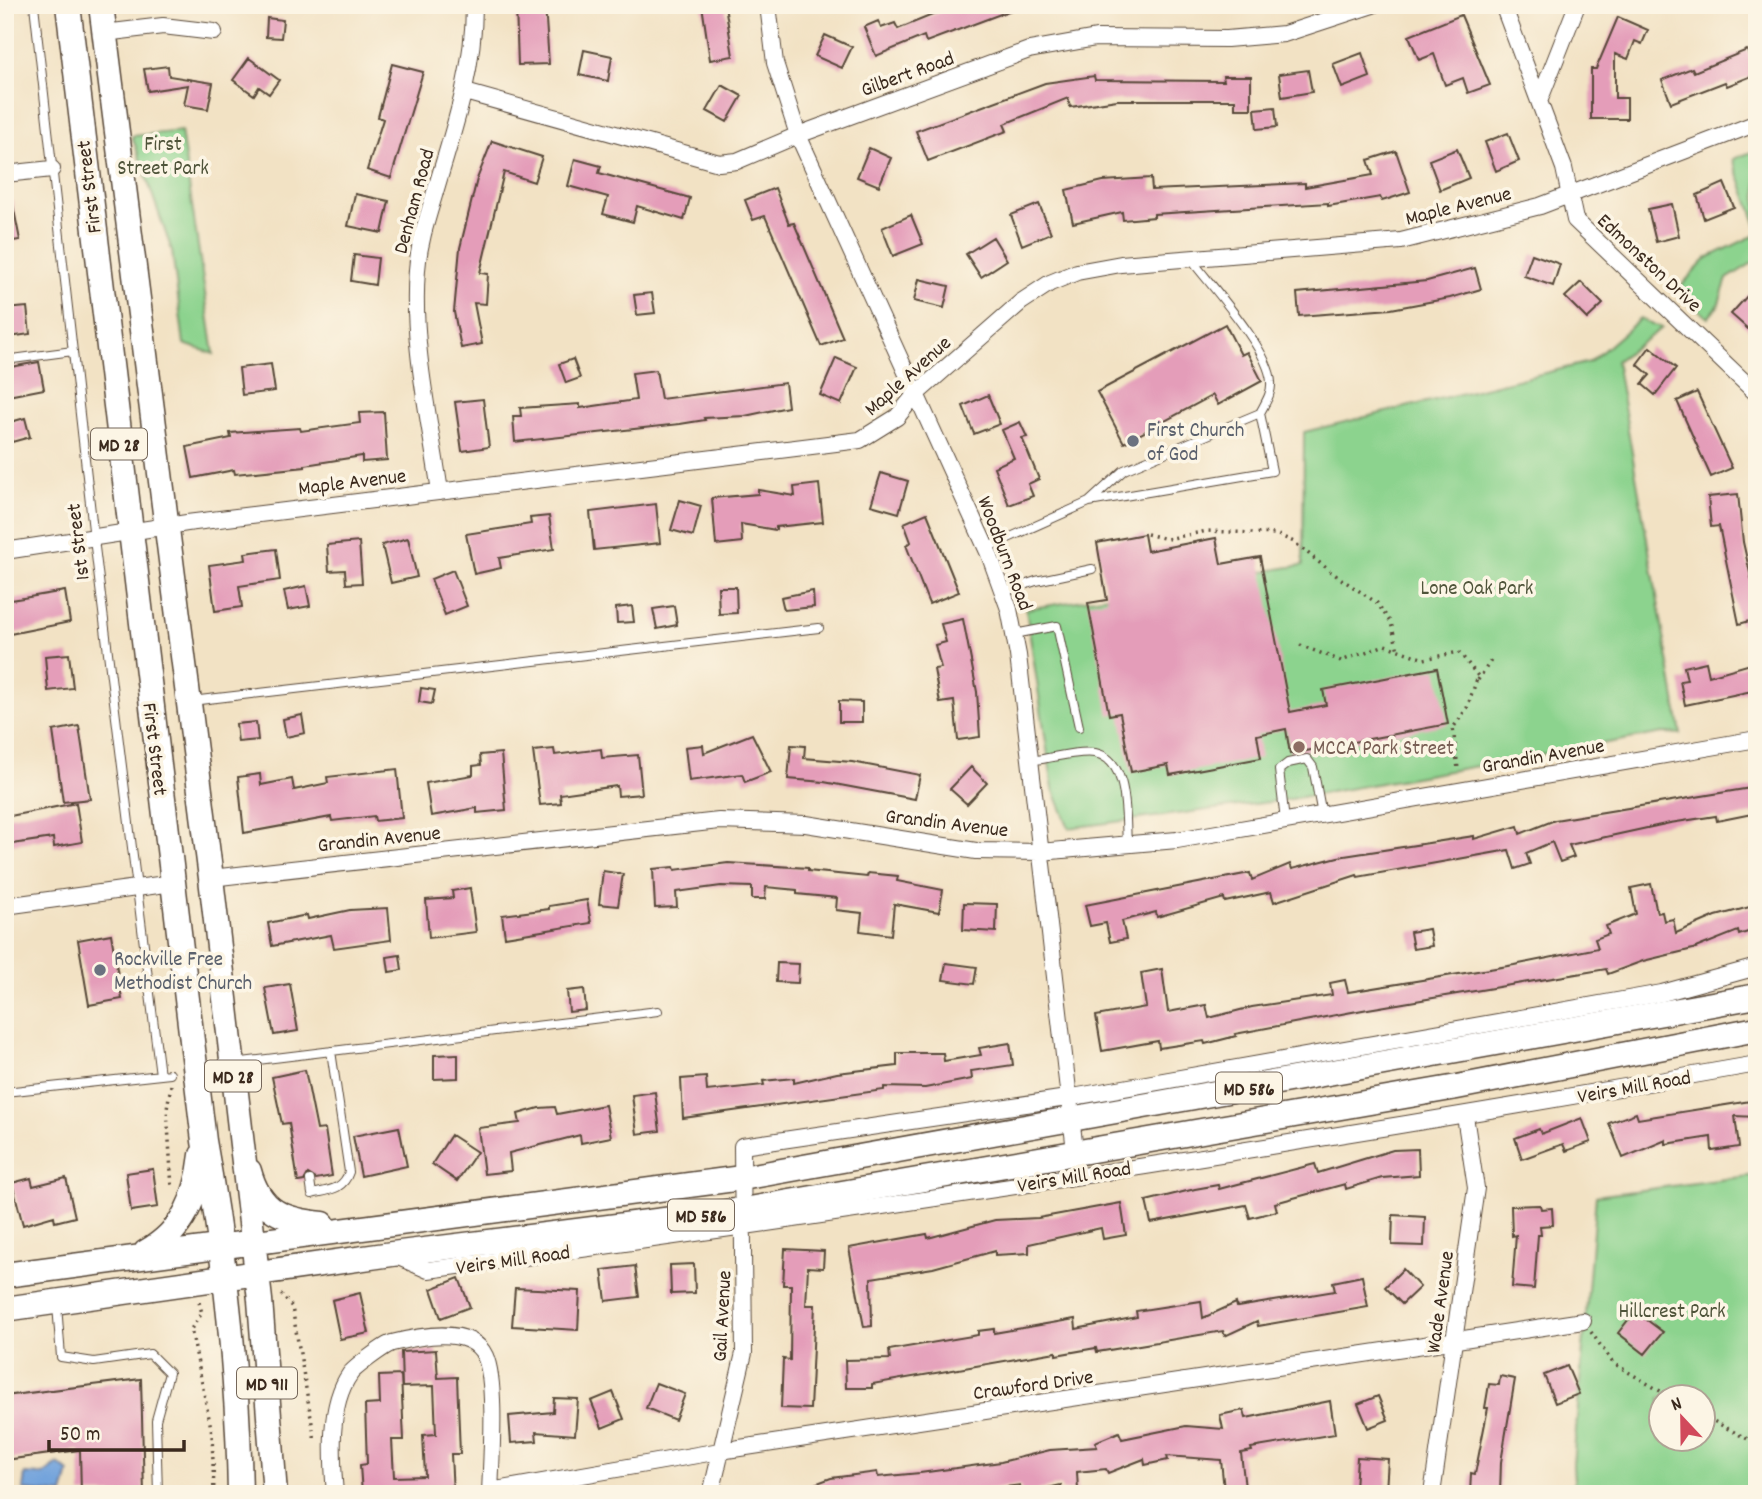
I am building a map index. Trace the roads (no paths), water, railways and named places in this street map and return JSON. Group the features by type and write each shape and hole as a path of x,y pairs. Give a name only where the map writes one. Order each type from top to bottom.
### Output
{"main road":[{"name":"First Street","path":"68,5 204,1141 221,1245 239,1435 240,1494"},
{"name":"First Street","path":"101,5 211,878 256,1273 275,1494"},
{"name":"MD 586","path":"140,1256 742,1178 1068,1109 1757,996"},
{"name":"Veirs Mill Road","path":"8,1309 392,1254 744,1219 1074,1151 1457,1087 1757,1029"},
{"path":"239,1133 252,1181 268,1206 280,1217 355,1228"},
{"name":"MD 28","path":"5,1275 140,1256 166,1241 181,1224 199,1179 204,1141"}],"street":[{"name":"Denham Road","path":"440,492 416,318 417,268 426,223 465,92 474,41 474,5"},
{"name":"Woodburn Road","path":"768,5 775,63 798,135 986,548 1003,592 1014,634 1074,1151"},
{"name":"Gilbert Road","path":"465,92 719,163 737,161 798,135 1029,50 1096,38 1227,39 1284,34 1373,5"},
{"name":"Edmonston Drive","path":"1503,5 1564,168 1575,220 1757,394"},
{"path":"1540,99 1577,5"},
{"path":"104,33 163,26 214,32"},
{"name":"Maple Avenue","path":"5,551 166,527 860,440 897,417 915,395 1021,302 1050,283 1077,272 1121,264 1401,241 1541,206 1568,193 1757,123"},
{"path":"5,174 52,169"},
{"name":"Grandin Avenue","path":"211,878 719,821 806,824 976,851 1040,852 1177,840 1757,739"},
{"path":"5,906 173,883"},
{"path":"1068,1109 1662,993 1757,967"},
{"name":"Veirs Mill Road","path":"744,1219 1465,1116 1757,1064"},
{"name":"Wade Avenue","path":"1432,1494 1438,1434 1456,1339 1476,1188 1465,1116"},
{"name":"Gail Avenue","path":"711,1494 744,1353 742,1178"},
{"name":"Crawford Drive","path":"490,1493 720,1451 1341,1360 1456,1339 1583,1321"},
{"path":"335,1494 330,1443 350,1374 390,1343 446,1335 471,1340 485,1354 491,1374 490,1493"}],"lane":[{"name":"1st Street","path":"5,1092 165,1075 138,887 94,538 34,5"},
{"path":"986,548 1089,502 1272,471 1260,413 1270,394 1271,383 1266,359 1191,258"},
{"path":"5,360 73,351"},
{"path":"1089,502 1124,470 1260,413"},
{"path":"1003,592 1036,581 1092,569"},
{"path":"1014,634 1057,626 1079,727"},
{"path":"188,702 819,628"},
{"path":"1030,761 1094,752 1111,760 1122,780 1127,844"},
{"path":"1285,821 1279,770 1288,762 1307,760 1312,767 1322,814"},
{"path":"231,1063 658,1011"},
{"path":"310,1180 312,1194 338,1188 345,1183 349,1172 331,1051"},
{"path":"57,1302 61,1357 94,1363 150,1354 169,1373 156,1420 158,1494"}],"water":[{"path":"58,1464 69,1472 63,1494 23,1490 25,1474 43,1475"}],"place":[{"name":"First Church of God","path":"1133,441"},
{"name":"MCCA Park Street","path":"1299,747"},
{"name":"Rockville Free Methodist Church","path":"100,970"}],"park label":[{"name":"First Street Park","path":"163,155"},
{"name":"Lone Oak Park","path":"1477,587"},
{"name":"Hillcrest Park","path":"1672,1310"}]}
